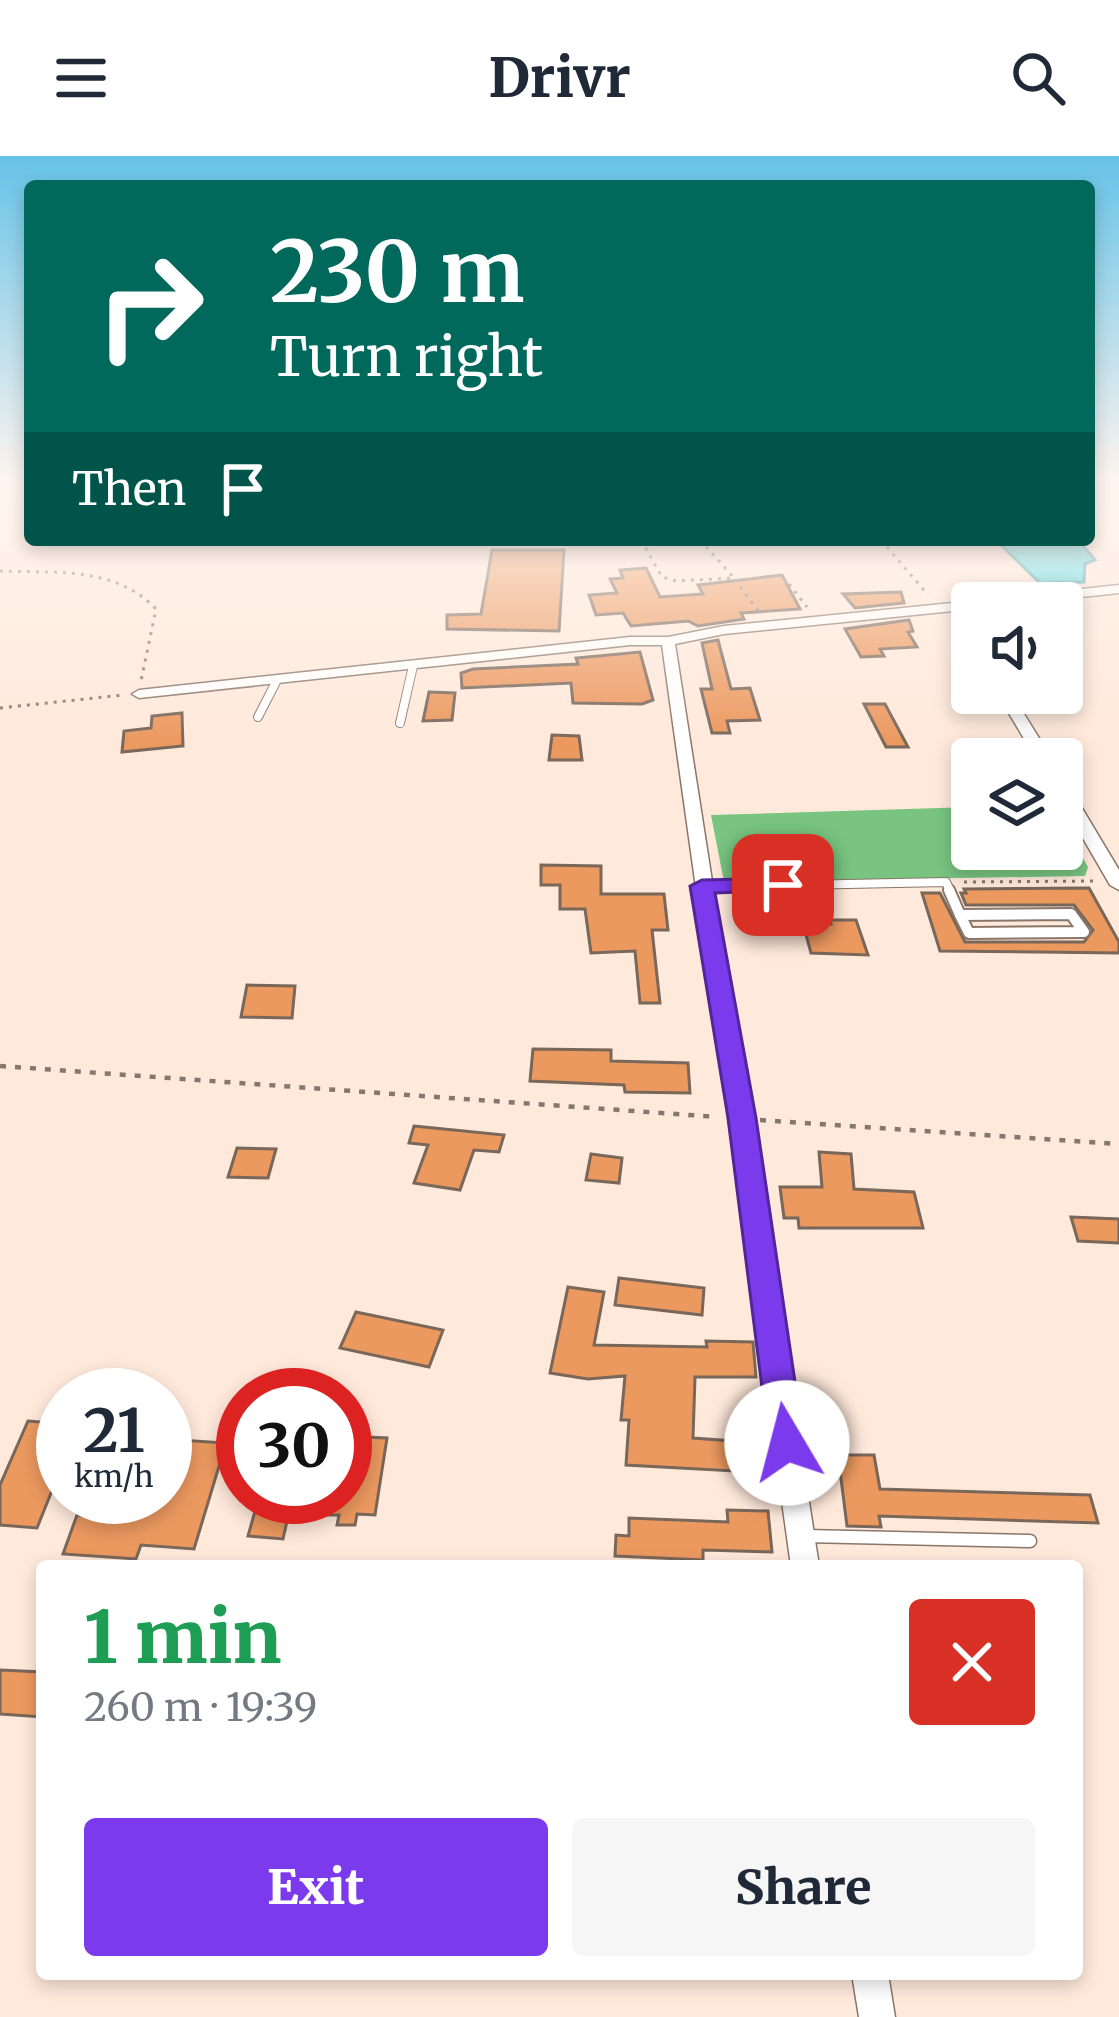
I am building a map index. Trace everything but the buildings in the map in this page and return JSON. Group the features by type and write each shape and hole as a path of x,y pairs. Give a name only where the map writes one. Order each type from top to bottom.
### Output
{"street":[{"path":"139,694 630,641 668,641 951,607"},
{"path":"668,641 804,1560"},
{"path":"1083,823 1118,882"},
{"path":"871,1980 877,2017"}],"lane":[{"path":"1112,589 1119,601"},
{"path":"400,723 413,666"},
{"path":"258,717 277,680"},
{"path":"702,886 946,883 960,915 968,933 1084,932 1078,917 1071,914 960,915"},
{"path":"800,1536 1030,1541"}],"path":[{"path":"660,569 668,580 734,578"},
{"path":"726,569 767,626"},
{"path":"905,569 938,608"},
{"path":"0,572 99,578 148,597 156,609 139,694 0,708"},
{"path":"789,584 818,621"},
{"path":"946,883 1118,882"},
{"path":"0,1066 1119,1144"}],"green space":[{"path":"951,808 951,870 1083,870 1083,858 1088,867 1085,876 724,882 711,815"}],"water":[{"path":"1026,569 1085,569 1084,582 1039,582"}],"route":[{"path":"783,885 702,886 742,1118 787,1443"}]}
